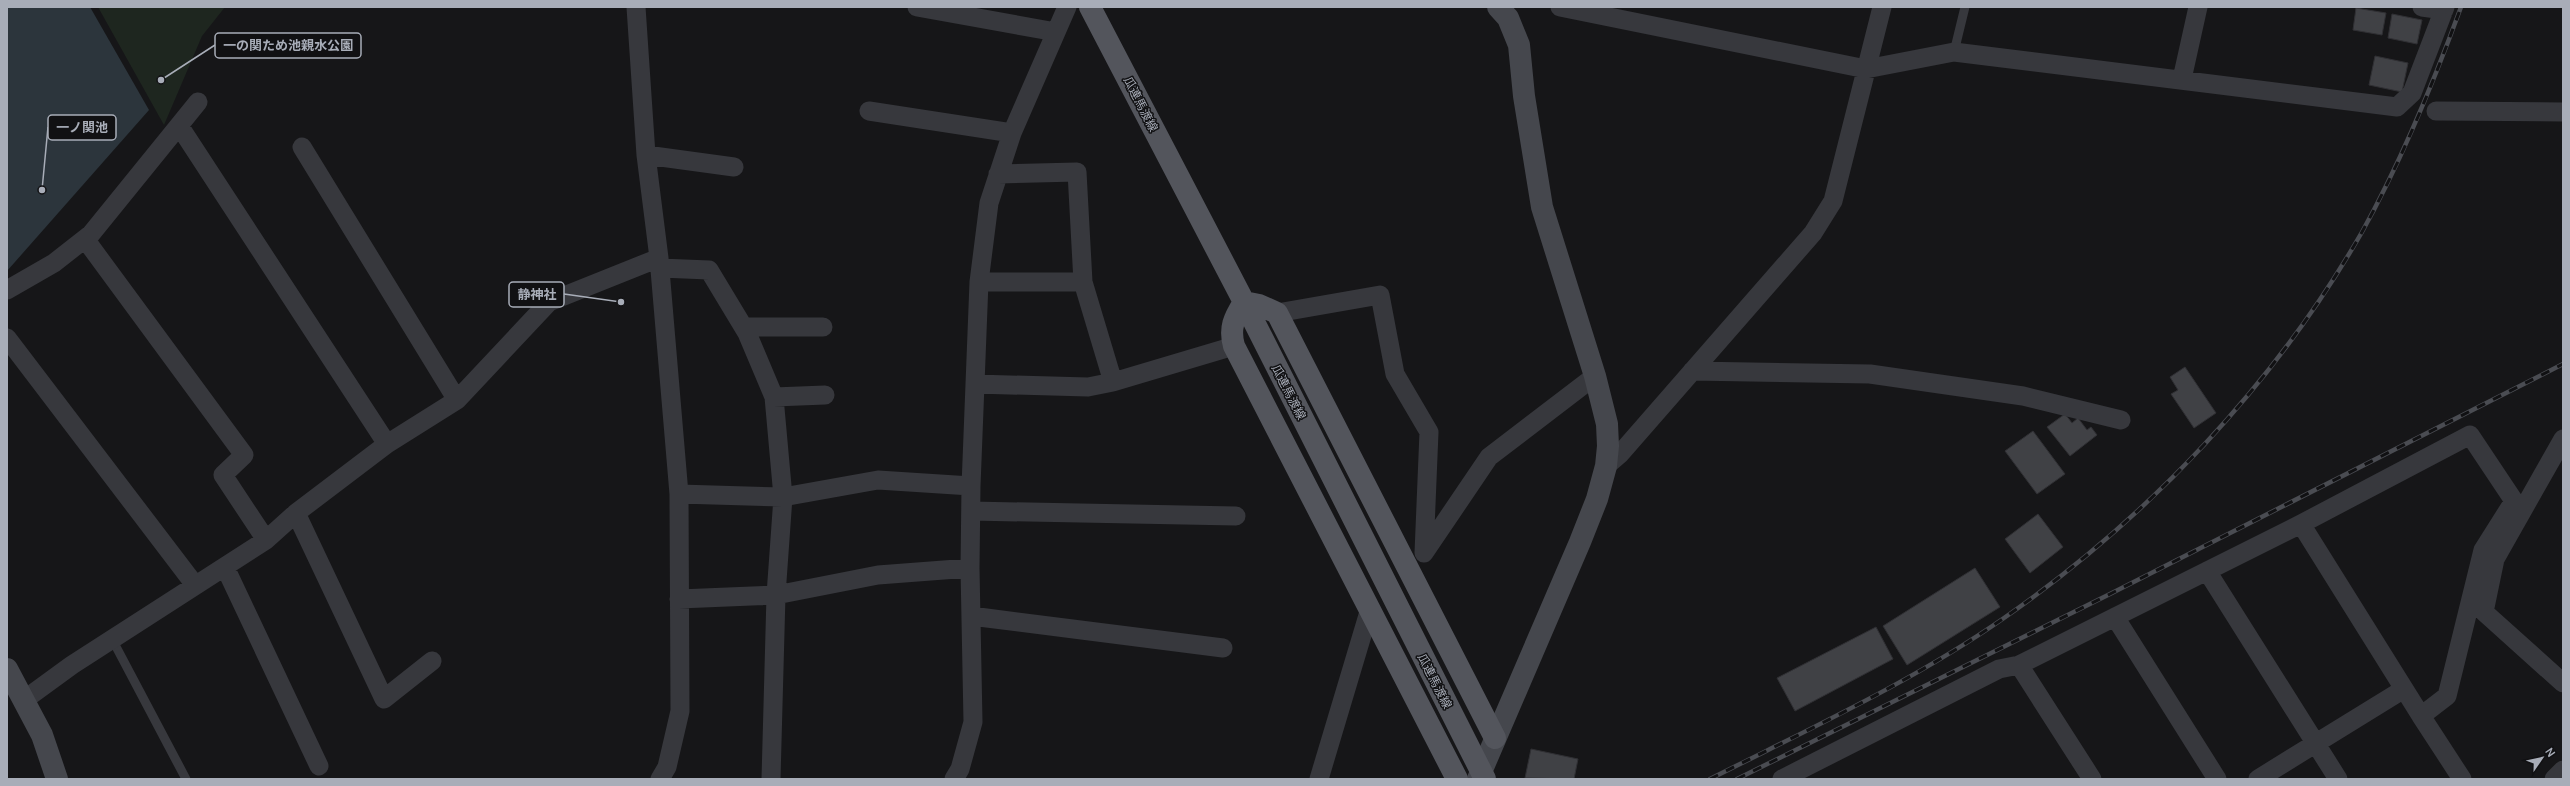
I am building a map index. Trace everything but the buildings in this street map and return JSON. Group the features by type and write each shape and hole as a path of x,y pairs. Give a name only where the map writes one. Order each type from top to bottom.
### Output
{"main road":[{"name":"瓜連馬渡線","path":"1090,7 1244,302 1485,779"},
{"path":"1457,779 1369,612 1234,346 1231,333 1234,318 1244,302 1259,305 1277,313 1495,738"}],"street":[{"path":"636,7 646,155 659,263 679,494 680,711 667,767 660,779"},
{"path":"917,7 1056,32"},
{"path":"954,779 960,769 973,722 970,568 971,511 979,282 989,203 1012,133 1067,7"},
{"path":"1478,779 1580,542 1597,499 1606,466 1607,424 1595,376 1542,207 1524,96 1519,45 1512,24 1498,7"},
{"path":"1560,7 1866,69 1954,52 2182,79 2397,107 2412,93 2444,9 2422,7"},
{"path":"1606,466 1620,454 1813,233 1833,201 1882,7"},
{"path":"2182,79 2198,7"},
{"path":"7,290 54,263 85,239 180,126 198,102"},
{"path":"2436,111 2563,112"},
{"path":"869,112 1012,133"},
{"path":"180,126 387,444"},
{"path":"302,147 457,400"},
{"path":"646,155 734,166"},
{"path":"998,174 1077,172 1083,282 1113,382"},
{"path":"85,239 244,455 223,475 266,540"},
{"path":"24,700 112,639 266,540 296,514 387,444 457,400 549,302 659,263 709,270 744,327 774,396 783,497 776,595 771,779"},
{"path":"979,282 1083,282"},
{"path":"1277,313 1380,294 1395,374 1429,432 1424,553"},
{"path":"744,327 823,327"},
{"path":"7,338 195,585"},
{"path":"975,384 1088,387 1113,382 1234,346"},
{"path":"1692,371 1870,374 2023,396 2121,420"},
{"path":"1414,580 1424,553 1489,457 1595,376"},
{"path":"774,396 825,395"},
{"path":"1782,779 1999,669 2019,665 2301,524 2470,435 2514,501 2483,550 2447,696 2421,716"},
{"path":"2563,439 2495,559 2484,612 2563,683"},
{"path":"679,494 783,497 878,480 972,486"},
{"path":"971,511 1236,516"},
{"path":"296,514 384,699 432,661"},
{"path":"2301,524 2462,779"},
{"path":"225,567 319,766"},
{"path":"679,599 776,595 878,575 970,568"},
{"path":"2207,571 2338,779"},
{"path":"1319,779 1369,612"},
{"path":"971,616 1223,648"},
{"path":"2115,617 2217,779"},
{"path":"2019,665 2092,779"},
{"path":"7,669 42,735 57,779"},
{"path":"2258,779 2404,689"},
{"path":"2554,779 2563,770"}],"lane":[{"path":"1954,52 1964,7"},
{"path":"112,639 186,779"}],"shaded area":[{"path":"7,7 90,7 149,110 7,271"},
{"path":"98,7 225,7 202,36 164,125"}],"railway":[{"path":"1710,779 1860,704 1969,641 2004,618 2057,579 2108,537 2158,492 2248,395 2290,342 2328,288 2377,205 2404,149 2461,7"},
{"path":"1737,779 2110,594 2563,364"}],"place":[{"name":"一の関ため池親水公園","path":"161,80"},
{"name":"一ノ関池","path":"42,190"},
{"name":"静神社","path":"621,302"}]}
